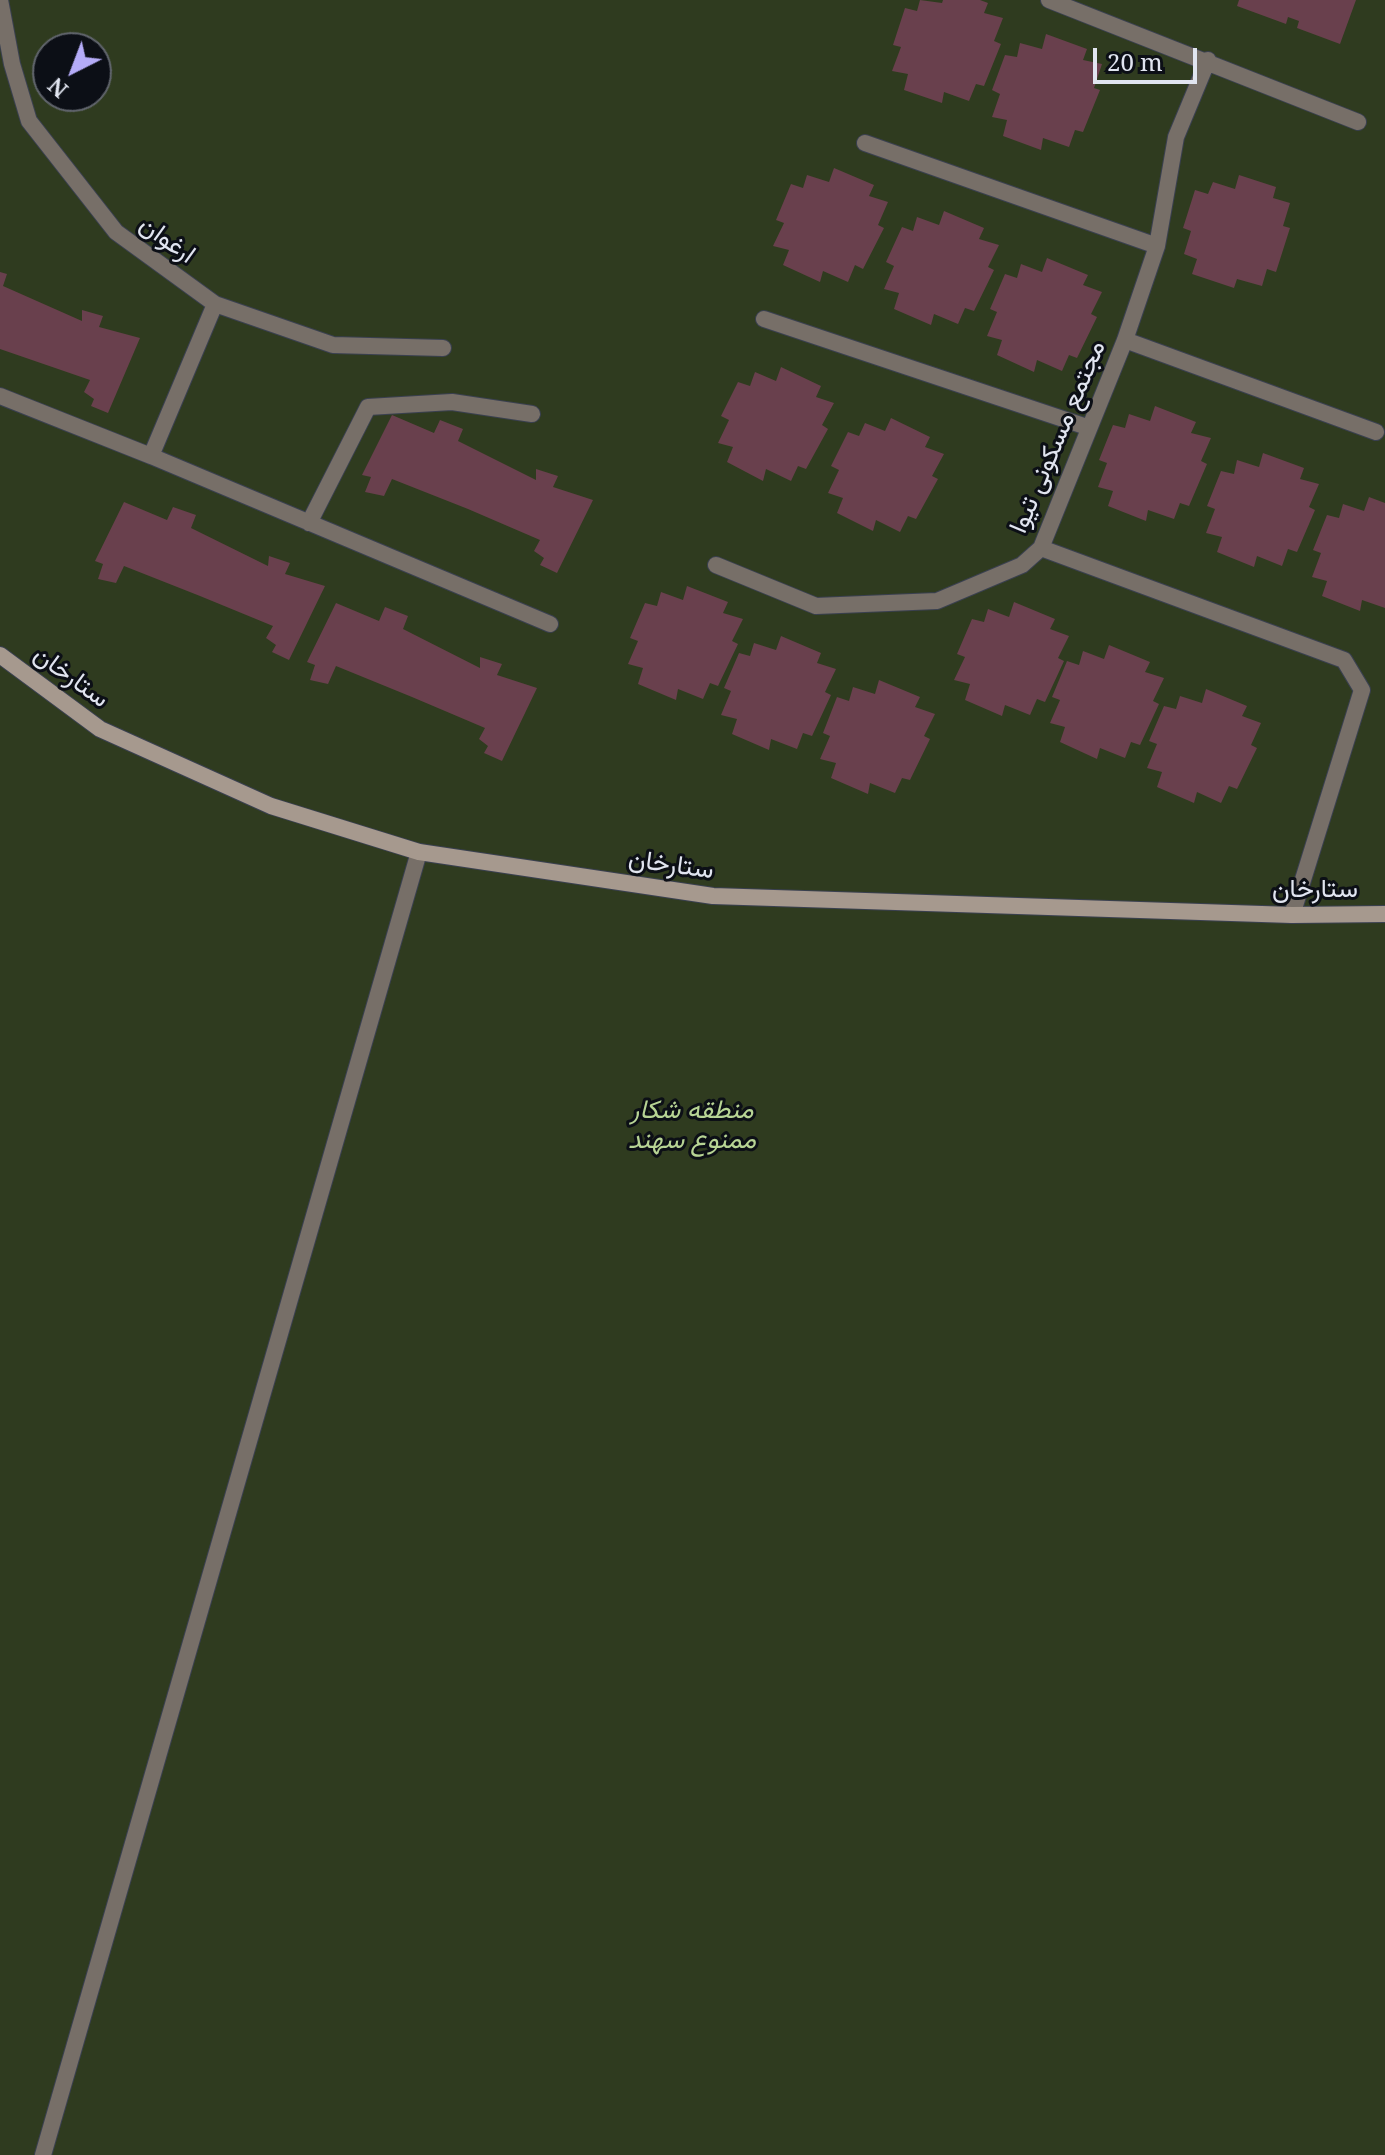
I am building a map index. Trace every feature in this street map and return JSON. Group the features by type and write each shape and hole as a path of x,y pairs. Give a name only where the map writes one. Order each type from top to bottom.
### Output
{"street":[{"name":"ارغوان","path":"0,0 6,71 29,121 116,232 215,304 333,345 443,348"},
{"path":"1049,0 1208,60 1358,122"},
{"name":"مجتمع مسکونی تیوا","path":"716,565 816,606 937,601 1022,565 1041,548 1087,427 1125,340 1157,246 1176,137 1208,60"},
{"path":"865,143 1157,246"},
{"path":"151,456 215,304"},
{"path":"764,319 1087,427"},
{"path":"1125,340 1376,432"},
{"path":"0,396 550,624"},
{"path":"309,523 368,407 452,402 532,414"},
{"path":"1041,548 1344,660 1362,690 1292,915"},
{"name":"ستارخان","path":"0,655 100,729 271,806 419,852 713,896 1292,915 1385,914"},
{"path":"43,2155 419,852"}],"green space":[{"name":"منطقه شکار ممنوع سهند","path":"0,0 1385,0 1385,2155 0,2155"}],"building":[{"path":"920,0 942,3 943,0 980,0 988,3 984,13 1003,18 994,41 1001,44 984,86 976,84 969,101 944,92 942,103 904,90 908,74 892,71 901,47 893,45 905,8 917,11"},
{"path":"1239,0 1356,0 1340,44 1297,28 1299,21 1288,17 1286,24 1237,6"},
{"path":"1046,34 1087,49 1083,60 1102,64 1094,88 1100,90 1083,132 1075,130 1069,147 1043,138 1041,150 1003,136 1007,120 992,117 1000,94 992,90 1005,55 1017,57 1020,43 1042,49"},
{"path":"834,168 874,185 869,196 888,202 878,225 884,228 863,269 855,265 848,282 823,271 820,282 783,265 789,250 773,246 784,223 776,220 791,184 803,188 807,175 829,182"},
{"path":"1239,175 1276,187 1273,198 1290,203 1283,226 1290,228 1276,272 1267,269 1262,286 1237,279 1234,288 1192,274 1197,259 1184,254 1191,231 1183,228 1195,190 1208,194 1213,182 1235,189"},
{"path":"944,211 984,228 979,239 999,245 988,267 994,270 974,311 965,308 958,324 934,314 931,325 894,309 899,293 884,289 894,266 886,262 902,227 913,231 917,217 939,225"},
{"path":"1047,258 1088,275 1083,285 1102,292 1091,314 1097,317 1077,358 1069,355 1062,371 1037,360 1034,372 997,355 1002,340 987,336 997,312 990,309 1005,274 1017,278 1021,264 1042,272"},
{"path":"0,272 7,274 3,286 82,321 82,310 103,316 99,327 140,338 108,413 91,406 94,399 84,392 90,380 0,349"},
{"path":"781,367 821,386 816,397 834,403 822,425 828,429 806,469 798,466 791,481 766,469 763,481 727,462 733,447 718,443 729,420 721,416 738,382 750,386 755,372 776,381"},
{"path":"1155,406 1196,422 1191,433 1211,438 1201,461 1207,464 1189,506 1180,503 1174,519 1148,510 1146,521 1108,506 1113,491 1098,487 1107,463 1099,460 1113,425 1125,428 1129,414 1150,421"},
{"path":"392,415 434,433 440,420 463,429 458,441 536,480 536,469 558,476 553,487 593,500 557,573 540,565 544,558 534,551 540,540 468,509 392,479 384,496 365,492 371,477 362,475"},
{"path":"891,418 930,437 925,447 944,454 932,476 938,479 916,519 908,516 900,532 876,520 873,531 837,513 843,498 828,493 839,470 831,466 848,432 859,436 865,423 885,431"},
{"path":"1263,453 1304,468 1300,479 1319,484 1309,507 1315,510 1297,552 1288,549 1282,566 1257,556 1254,567 1217,552 1222,537 1206,533 1215,509 1207,506 1221,471 1234,474 1237,460 1259,467"},
{"path":"1369,497 1385,503 1385,608 1362,600 1360,611 1322,596 1327,581 1312,577 1321,553 1313,550 1327,515 1339,518 1343,504 1364,511"},
{"path":"124,502 167,520 173,507 196,515 191,528 268,566 269,556 290,563 285,574 325,586 289,660 272,652 276,645 266,638 273,626 124,566 116,583 98,579 103,564 95,561"},
{"path":"687,586 728,602 723,613 743,619 732,641 738,644 718,686 710,683 703,699 678,689 676,700 638,684 643,668 628,664 638,641 630,638 645,603 657,606 661,592 683,600"},
{"path":"1014,602 1055,619 1050,629 1069,636 1058,658 1064,661 1045,702 1037,699 1030,715 1005,705 1002,716 965,700 970,684 954,680 965,657 957,654 972,619 984,622 988,609 1009,617"},
{"path":"336,603 379,621 385,607 408,616 403,629 480,668 480,657 502,664 497,675 537,688 502,761 484,753 488,746 479,739 485,728 412,697 336,666 328,684 310,680 315,665 307,662"},
{"path":"781,636 821,653 817,663 836,669 825,692 831,695 812,736 803,733 797,749 771,739 769,750 732,734 737,719 721,715 731,691 724,688 739,653 750,656 754,643 776,650"},
{"path":"1109,645 1150,662 1145,672 1164,678 1153,701 1159,704 1140,745 1131,742 1125,758 1100,748 1097,759 1060,742 1065,727 1050,723 1060,700 1052,697 1067,661 1079,665 1083,651 1104,659"},
{"path":"879,680 920,697 915,707 935,714 924,736 930,739 910,780 902,778 895,793 870,783 868,794 831,778 836,763 820,759 830,736 823,733 837,697 849,701 853,687 875,694"},
{"path":"1206,689 1247,706 1242,716 1261,723 1251,745 1257,748 1237,789 1229,786 1221,803 1197,792 1194,803 1157,787 1162,772 1147,768 1157,744 1149,741 1164,706 1176,709 1180,696 1202,703"}]}
